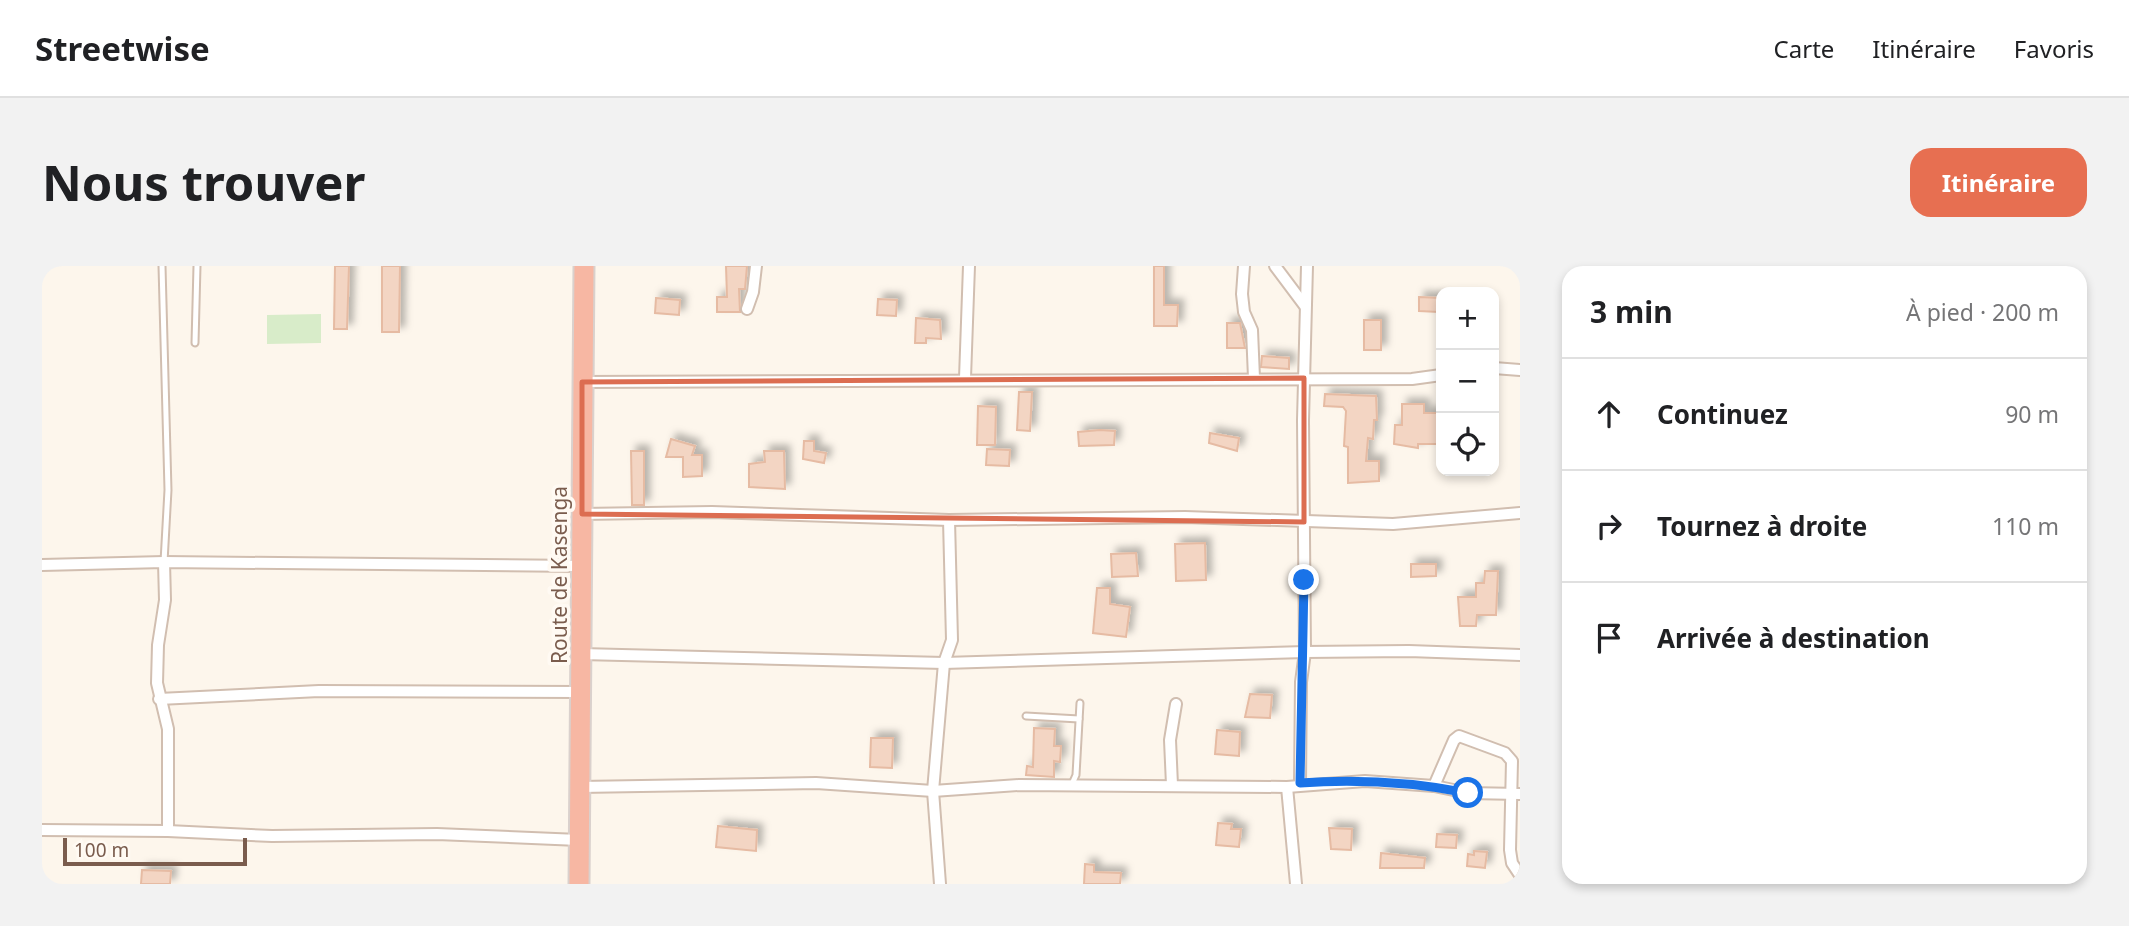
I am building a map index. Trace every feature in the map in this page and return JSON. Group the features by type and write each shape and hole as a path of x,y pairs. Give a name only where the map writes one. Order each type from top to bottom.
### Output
{"highway":[{"name":"Route de Kasenga","path":"579,884 584,266"}],"street":[{"path":"747,309 753,292 756,266"},
{"path":"965,379 969,266"},
{"path":"1244,266 1242,294 1244,312 1252,330 1254,378"},
{"path":"1275,266 1305,306"},
{"path":"1300,783 1301,682 1305,652 1304,378 1307,266"},
{"path":"1499,368 1520,370"},
{"path":"582,382 1412,379 1436,377"},
{"path":"582,514 712,512 949,520 1185,517 1393,524 1520,513"},
{"path":"940,884 933,791 944,663 952,640 949,520"},
{"path":"164,562 164,600 158,645 159,699 168,729 168,831"},
{"path":"42,565 164,562 581,566"},
{"path":"581,654 944,663 1305,652 1409,651 1520,655"},
{"path":"159,699 319,691 581,692"},
{"path":"1172,785 1170,740 1175,704"},
{"path":"1433,786 1454,740 1466,736 1505,753 1512,761 1515,794 1510,850 1512,863 1520,876"},
{"path":"580,787 816,783 933,791 1072,784 1287,787 1300,783 1366,781 1433,786 1468,793 1515,794"},
{"path":"1287,787 1296,884"},
{"path":"42,830 168,831 272,836 437,834 579,840"}],"lane":[{"path":"162,266 168,490 164,562"},
{"path":"195,343 197,266"},
{"path":"1072,784 1076,775 1080,703"},
{"path":"1026,716 1079,719"}],"highlighted area":[{"path":"1304,378 1304,522 582,514 582,382"}],"green space":[{"path":"321,314 321,343 267,344 267,315"}],"building":[{"path":"335,266 349,266 347,329 334,329"},
{"path":"382,266 400,266 399,332 382,332"},
{"path":"726,266 747,266 745,289 739,289 740,312 717,312 717,297 727,297"},
{"path":"1154,266 1164,266 1164,305 1178,305 1177,326 1154,326"},
{"path":"1419,297 1436,298 1436,312 1419,311"},
{"path":"656,298 680,300 679,315 655,313"},
{"path":"878,299 897,300 896,316 877,315"},
{"path":"916,318 940,320 941,339 926,338 926,343 915,343"},
{"path":"1364,320 1381,320 1381,350 1364,350"},
{"path":"1227,323 1240,323 1245,348 1227,348"},
{"path":"1262,356 1289,358 1289,369 1261,367"},
{"path":"1019,392 1032,392 1030,431 1017,430"},
{"path":"1325,394 1376,396 1377,420 1374,420 1373,439 1368,438 1366,461 1379,461 1379,481 1348,483 1348,447 1344,446 1346,411 1343,407 1324,406"},
{"path":"1402,404 1424,404 1424,413 1436,413 1436,444 1418,444 1418,448 1394,444 1395,425 1402,425"},
{"path":"978,406 996,407 995,445 977,445"},
{"path":"1115,431 1114,445 1079,446 1078,432"},
{"path":"1210,433 1239,438 1237,451 1209,443"},
{"path":"671,439 695,446 692,455 702,455 702,476 683,477 683,457 666,457"},
{"path":"804,441 814,441 814,451 826,453 824,463 803,459"},
{"path":"987,449 1010,450 1009,466 986,465"},
{"path":"631,451 644,451 644,505 632,505"},
{"path":"764,451 784,451 785,489 749,487 749,464 765,462"},
{"path":"1205,543 1206,580 1176,581 1175,544"},
{"path":"1136,553 1138,576 1112,577 1111,554"},
{"path":"1411,564 1436,564 1436,576 1411,577"},
{"path":"1485,571 1498,571 1496,615 1477,615 1476,626 1460,626 1458,597 1476,597 1476,583 1484,583"},
{"path":"1097,588 1110,588 1110,604 1130,607 1126,637 1093,633"},
{"path":"1250,694 1272,695 1270,718 1245,717"},
{"path":"1034,728 1055,729 1054,746 1061,746 1060,762 1054,761 1054,777 1026,775 1027,766 1033,767"},
{"path":"1217,730 1240,732 1239,756 1215,754"},
{"path":"871,738 893,738 892,768 870,767"},
{"path":"1218,823 1232,824 1231,829 1241,829 1239,847 1216,845"},
{"path":"718,826 757,830 756,851 716,847"},
{"path":"1329,828 1352,829 1351,850 1331,849"},
{"path":"1437,834 1457,835 1456,848 1436,847"},
{"path":"1474,851 1487,852 1485,868 1467,866 1468,854 1474,855"},
{"path":"1381,853 1425,858 1424,868 1380,868"},
{"path":"1085,864 1094,865 1094,872 1121,873 1120,884 1084,884"},
{"path":"142,870 171,871 170,884 141,884"}],"route":[{"path":"1304,580 1305,652 1301,682 1300,783 1366,781 1433,786 1468,793"}]}
